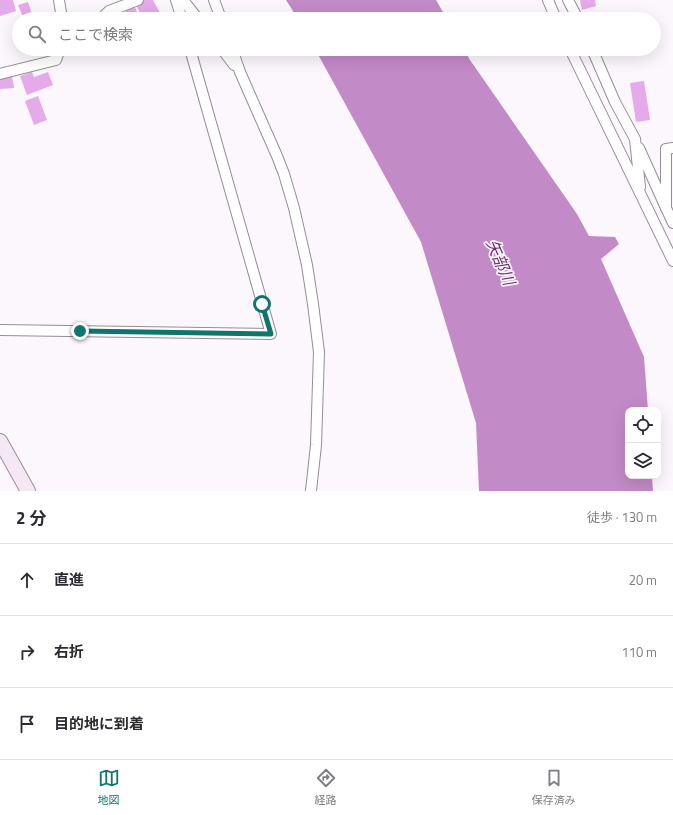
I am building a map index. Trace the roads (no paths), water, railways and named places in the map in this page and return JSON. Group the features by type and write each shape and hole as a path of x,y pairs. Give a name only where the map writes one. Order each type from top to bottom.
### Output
{"main road":[{"path":"0,441 28,491"}],"street":[{"path":"59,0 61,12"},
{"path":"108,12 138,0"},
{"path":"176,0 180,12"},
{"path":"183,0 192,12"},
{"path":"214,0 218,12"},
{"path":"548,0 553,12"},
{"path":"568,0 574,12"},
{"path":"0,72 56,60 57,56"},
{"path":"0,330 271,334 192,56"},
{"path":"227,56 240,72"},
{"path":"234,56 284,174 294,208 308,273 319,352 316,445 311,491"},
{"path":"573,56 673,261"},
{"path":"595,56 615,102 635,139 673,224"},
{"path":"635,139 641,195"},
{"path":"666,208 666,149 673,148"}],"water":[{"path":"286,0 436,0 443,12 294,12"},
{"name":"矢部川","path":"319,56 468,56 577,214 589,236 615,237 619,244 601,259 644,357 648,407 625,407 625,479 652,479 653,491 479,491 476,423 421,242"}]}
